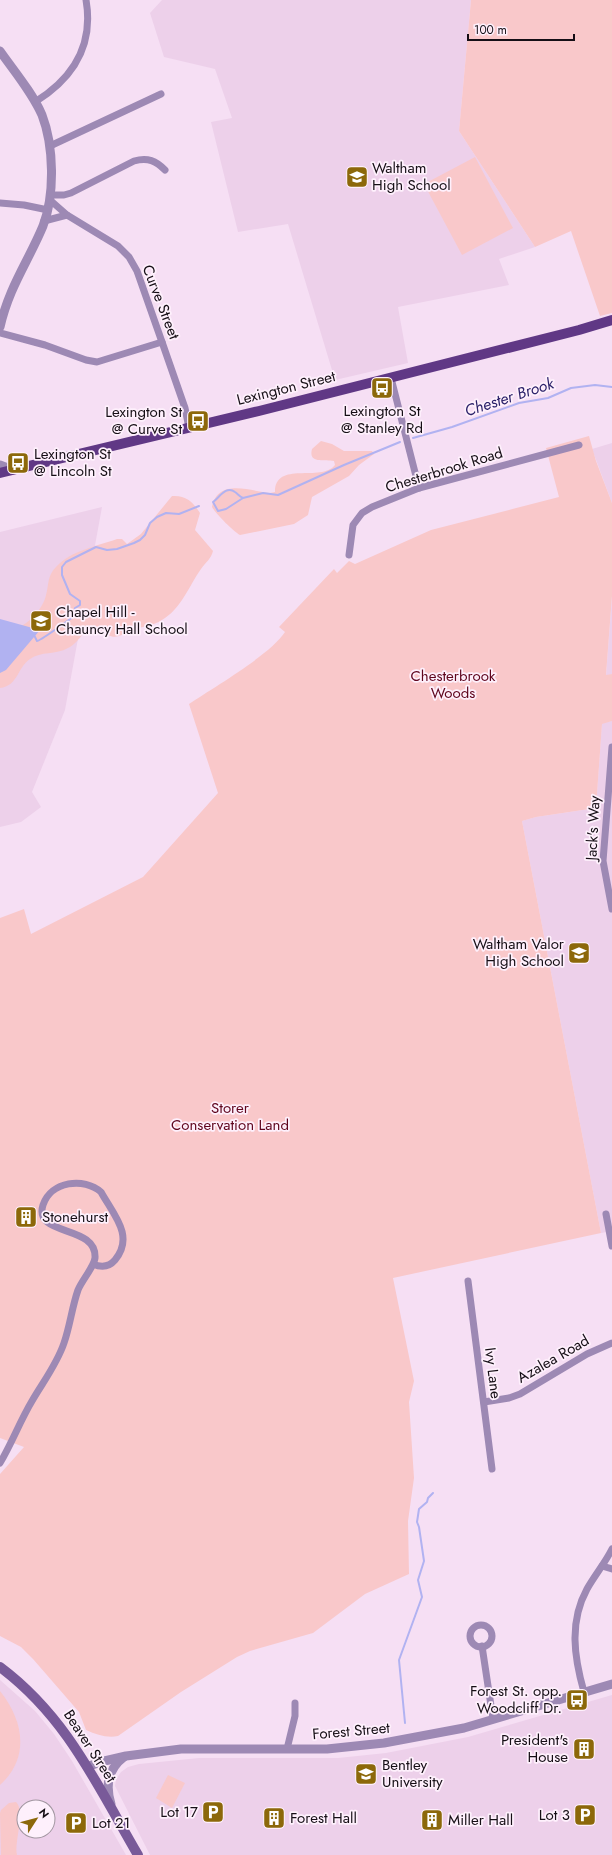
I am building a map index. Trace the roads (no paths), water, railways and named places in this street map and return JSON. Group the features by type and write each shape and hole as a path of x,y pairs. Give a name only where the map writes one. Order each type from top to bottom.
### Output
{"main road":[{"name":"Lexington Street","path":"0,473 391,378 579,330 612,320"},
{"name":"Lexington Street","path":"579,330 612,327"},
{"name":"Beaver Street","path":"0,1667 21,1684 47,1709 65,1732 88,1767 138,1855"}],"street":[{"path":"35,102 54,89 74,68 86,36 88,21 86,0"},
{"path":"0,51 35,102 43,120 50,146 49,202 44,221 9,294 0,327"},
{"path":"50,146 161,94"},
{"path":"0,203 35,206 49,202 71,193 134,161 142,159 149,159 159,164 165,170"},
{"name":"Curve Street","path":"49,202 67,215 109,239 129,257 136,271 162,342 185,408 189,428"},
{"path":"44,221 67,215"},
{"path":"0,333 45,345 86,360 97,362 162,342"},
{"path":"391,378 419,488"},
{"name":"Chesterbrook Road","path":"349,555 353,525 362,513 372,507 419,488 579,445"},
{"path":"0,465 13,470"},
{"name":"Jack's Way","path":"612,747 603,856 605,876 612,909"},
{"path":"0,1463 31,1403 58,1357 64,1343 79,1289 95,1258 94,1250 85,1238 50,1224 42,1211 44,1204 54,1191 64,1185 75,1182 86,1183 95,1187 101,1192 124,1235 122,1250 113,1263 99,1267 93,1264"},
{"path":"606,1214 612,1246"},
{"name":"Ivy Lane","path":"468,1281 492,1469"},
{"name":"Azalea Road","path":"484,1402 509,1398 520,1394 587,1354 612,1343"},
{"path":"584,1692 575,1654 576,1623 585,1593 612,1549"},
{"path":"602,1566 612,1569"},
{"path":"482,1646 493,1719"},
{"name":"Forest Street","path":"88,1767 100,1762 126,1756 190,1749 337,1748 379,1744 452,1731 612,1684"},
{"path":"288,1749 295,1716 295,1703"},
{"path":"120,1824 109,1797 108,1782 109,1776 114,1767 126,1756"}],"water":[{"path":"0,619 40,630 6,670 0,673"}],"waterway":[{"name":"Chester Brook","path":"413,438 452,427 519,403 548,398 571,388 595,385 612,387"},
{"name":"Chester Brook","path":"243,498 232,490 229,490 213,502 218,511 226,509 243,498 263,493 278,495 344,465 400,442"},
{"name":"Chester Brook","path":"34,635 37,641 43,638 74,616 75,608 80,605 80,601 70,594 62,575 62,567 66,562 96,547 107,550 117,549 134,543 145,535 150,523 157,517 166,513 179,514 199,506"},
{"path":"405,1723 399,1660 422,1597 418,1580 424,1561 417,1522 419,1509 427,1502 428,1498 433,1493"}],"place":[{"name":"Waltham High School","path":"357,177"},
{"name":"Lexington St @ Stanley Rd","path":"382,388"},
{"name":"Lexington St @ Curve St","path":"198,421"},
{"name":"Lexington St @ Lincoln St","path":"18,463"},
{"name":"Chapel Hill - Chauncy Hall School","path":"41,621"},
{"name":"Waltham Valor High School","path":"579,953"},
{"name":"Stonehurst","path":"26,1217"},
{"name":"Forest St. opp. Woodcliff Dr.","path":"577,1700"},
{"name":"President's House","path":"584,1749"},
{"name":"Bentley University","path":"366,1774"},
{"name":"Lot 17","path":"213,1812"},
{"name":"Lot 3","path":"585,1815"},
{"name":"Forest Hall","path":"274,1818"},
{"name":"Miller Hall","path":"432,1820"},
{"name":"Lot 21","path":"76,1823"}],"park label":[{"name":"Chesterbrook Woods","path":"453,684"},
{"name":"Storer Conservation Land","path":"230,1116"}]}
